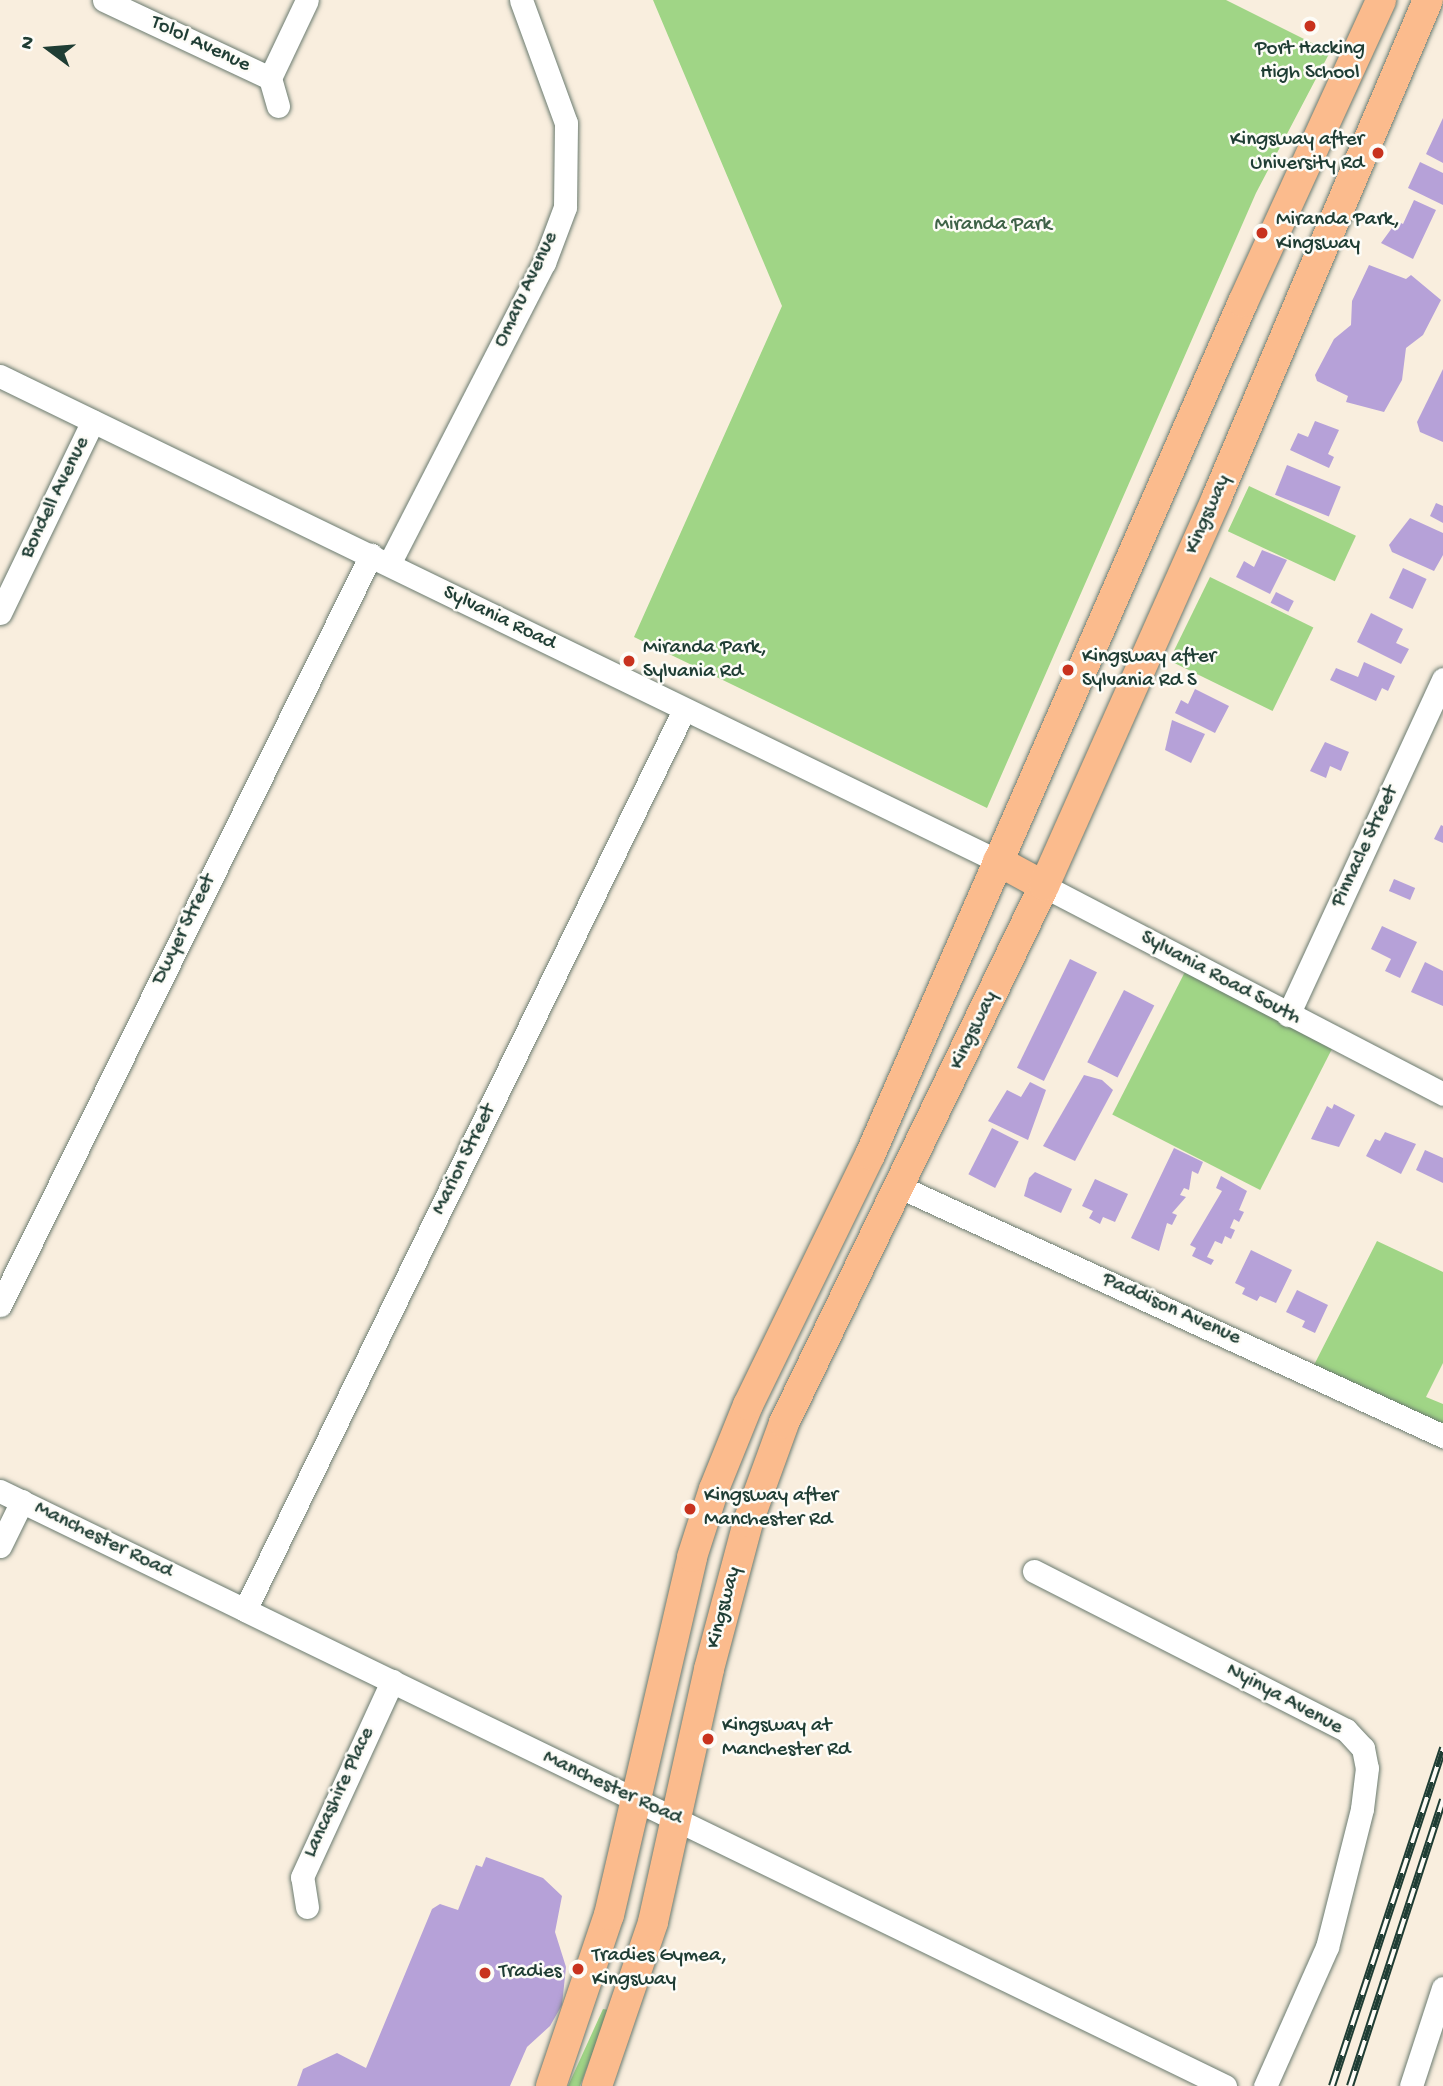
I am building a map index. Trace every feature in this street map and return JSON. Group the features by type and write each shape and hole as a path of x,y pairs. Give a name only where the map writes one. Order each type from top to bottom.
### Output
{"main road":[{"name":"Kingsway","path":"551,2086 594,1965 692,1558 715,1489 748,1405 870,1155 1381,0"},
{"name":"Kingsway","path":"597,2086 649,1935 748,1522 784,1423 1045,886 1217,496 1428,0"},
{"name":"Sylvania Road South","path":"999,861 1045,886"}],"street":[{"name":"Tolol Avenue","path":"104,0 270,78 278,106"},
{"path":"270,78 307,0"},
{"name":"Omaru Avenue","path":"380,560 544,263 565,207 566,122 521,0"},
{"name":"Sylvania Road","path":"0,376 999,861"},
{"name":"Bondell Avenue","path":"0,613 93,421"},
{"name":"Dwyer Street","path":"0,1305 380,560"},
{"name":"Pinnacle Street","path":"1288,1015 1443,679"},
{"name":"Marion Street","path":"245,1610 684,710"},
{"name":"Sylvania Road South","path":"1045,886 1443,1094"},
{"name":"Paddison Avenue","path":"898,1186 1443,1436"},
{"name":"Manchester Road","path":"0,1491 675,1819 780,1866 1225,2086"},
{"path":"0,1546 22,1502"},
{"name":"Nyinya Avenue","path":"1034,1572 1346,1730 1363,1748 1367,1768 1362,1809 1327,1947 1265,2086"},
{"name":"Lancashire Place","path":"307,1907 302,1877 392,1681"},
{"path":"1411,2086 1443,1988"}],"green space":[{"name":"Miranda Park","path":"653,0 1226,0 1330,52 1256,193 987,808 634,637 782,306"},
{"path":"1249,486 1356,536 1335,581 1228,531"},
{"path":"1210,577 1313,627 1273,711 1169,661"},
{"path":"1189,964 1337,1039 1260,1190 1112,1115"},
{"path":"1377,1241 1443,1272 1443,1363 1426,1397 1443,1404 1443,1426 1314,1365"},
{"path":"603,2009 609,2010 580,2086 568,2086"}],"building":[{"path":"1443,118 1443,163 1426,154"},
{"path":"1420,162 1443,173 1443,205 1408,188"},
{"path":"1414,200 1436,210 1413,259 1381,243 1397,221 1403,224"},
{"path":"1369,265 1406,279 1411,275 1441,300 1423,335 1406,348 1402,380 1384,412 1346,402 1348,396 1317,381 1315,375 1334,339 1351,325 1352,301"},
{"path":"1443,369 1443,442 1420,432 1417,422"},
{"path":"1315,421 1339,430 1328,454 1334,457 1329,468 1290,450 1298,433 1308,437"},
{"path":"1287,465 1341,487 1329,516 1275,495"},
{"path":"1436,503 1443,506 1443,523 1430,516"},
{"path":"1410,518 1443,533 1443,555 1434,571 1392,552 1389,545"},
{"path":"1262,550 1287,560 1270,594 1236,577 1244,561 1254,567"},
{"path":"1403,568 1427,579 1413,609 1389,598"},
{"path":"1276,592 1294,601 1288,612 1271,603"},
{"path":"1371,613 1403,629 1396,643 1409,649 1401,664 1357,642"},
{"path":"1364,662 1395,676 1388,691 1382,688 1376,701 1330,680 1336,668 1358,677"},
{"path":"1195,689 1229,706 1215,733 1175,713 1181,700 1188,704"},
{"path":"1172,720 1205,734 1191,763 1165,750"},
{"path":"1325,742 1349,752 1341,771 1330,766 1326,778 1310,771"},
{"path":"1441,825 1443,826 1443,843 1434,839"},
{"path":"1394,879 1415,888 1410,900 1389,891"},
{"path":"1382,926 1417,942 1400,978 1385,971 1391,959 1371,949"},
{"path":"1070,959 1097,972 1044,1081 1017,1068"},
{"path":"1425,962 1443,971 1443,1006 1411,992"},
{"path":"1124,990 1154,1005 1118,1078 1087,1062"},
{"path":"1084,1075 1102,1080 1113,1090 1075,1161 1043,1146"},
{"path":"1030,1082 1046,1090 1028,1140 988,1121 1007,1090 1021,1097"},
{"path":"1334,1104 1355,1115 1339,1147 1311,1139 1327,1106 1332,1109"},
{"path":"992,1128 1019,1142 995,1188 968,1174"},
{"path":"1385,1132 1416,1144 1401,1174 1366,1156 1375,1139 1380,1141"},
{"path":"1174,1148 1203,1162 1198,1174 1192,1171 1189,1190 1184,1188 1180,1195 1186,1197 1172,1213 1177,1215 1172,1225 1167,1223 1159,1251 1131,1238"},
{"path":"1425,1150 1443,1158 1443,1183 1416,1170"},
{"path":"1035,1172 1072,1189 1061,1213 1024,1196 1029,1178"},
{"path":"1221,1176 1247,1191 1239,1210 1244,1212 1239,1222 1234,1219 1230,1228 1235,1230 1231,1239 1225,1236 1222,1244 1215,1241 1207,1257 1214,1260 1211,1265 1192,1256 1196,1248 1190,1245 1222,1191 1216,1188"},
{"path":"1095,1179 1128,1194 1115,1222 1103,1217 1100,1224 1089,1218 1093,1211 1082,1206"},
{"path":"1251,1250 1292,1270 1276,1303 1260,1296 1257,1301 1242,1294 1245,1288 1235,1283"},
{"path":"1297,1290 1328,1305 1315,1333 1302,1327 1305,1321 1286,1312"},
{"name":"Tradies","path":"486,1857 543,1878 562,1896 555,1932 566,1967 562,2005 550,2026 527,2047 510,2086 297,2086 303,2069 337,2053 366,2068 432,1909 440,1904 458,1910 476,1865 482,1867"}],"railway":[{"path":"1332,2086 1443,1748"},
{"path":"1350,2086 1443,1800"}],"place":[{"name":"Port Hacking High School","path":"1310,26"},
{"name":"Kingsway after University Rd","path":"1378,153"},
{"name":"Miranda Park, Kingsway","path":"1262,233"},
{"name":"Miranda Park, Sylvania Rd","path":"629,661"},
{"name":"Kingsway after Sylvania Rd S","path":"1068,670"},
{"name":"Kingsway after Manchester Rd","path":"690,1509"},
{"name":"Kingsway at Manchester Rd","path":"708,1739"},
{"name":"Tradies Gymea, Kingsway","path":"578,1969"},
{"name":"Tradies","path":"485,1973"}]}
